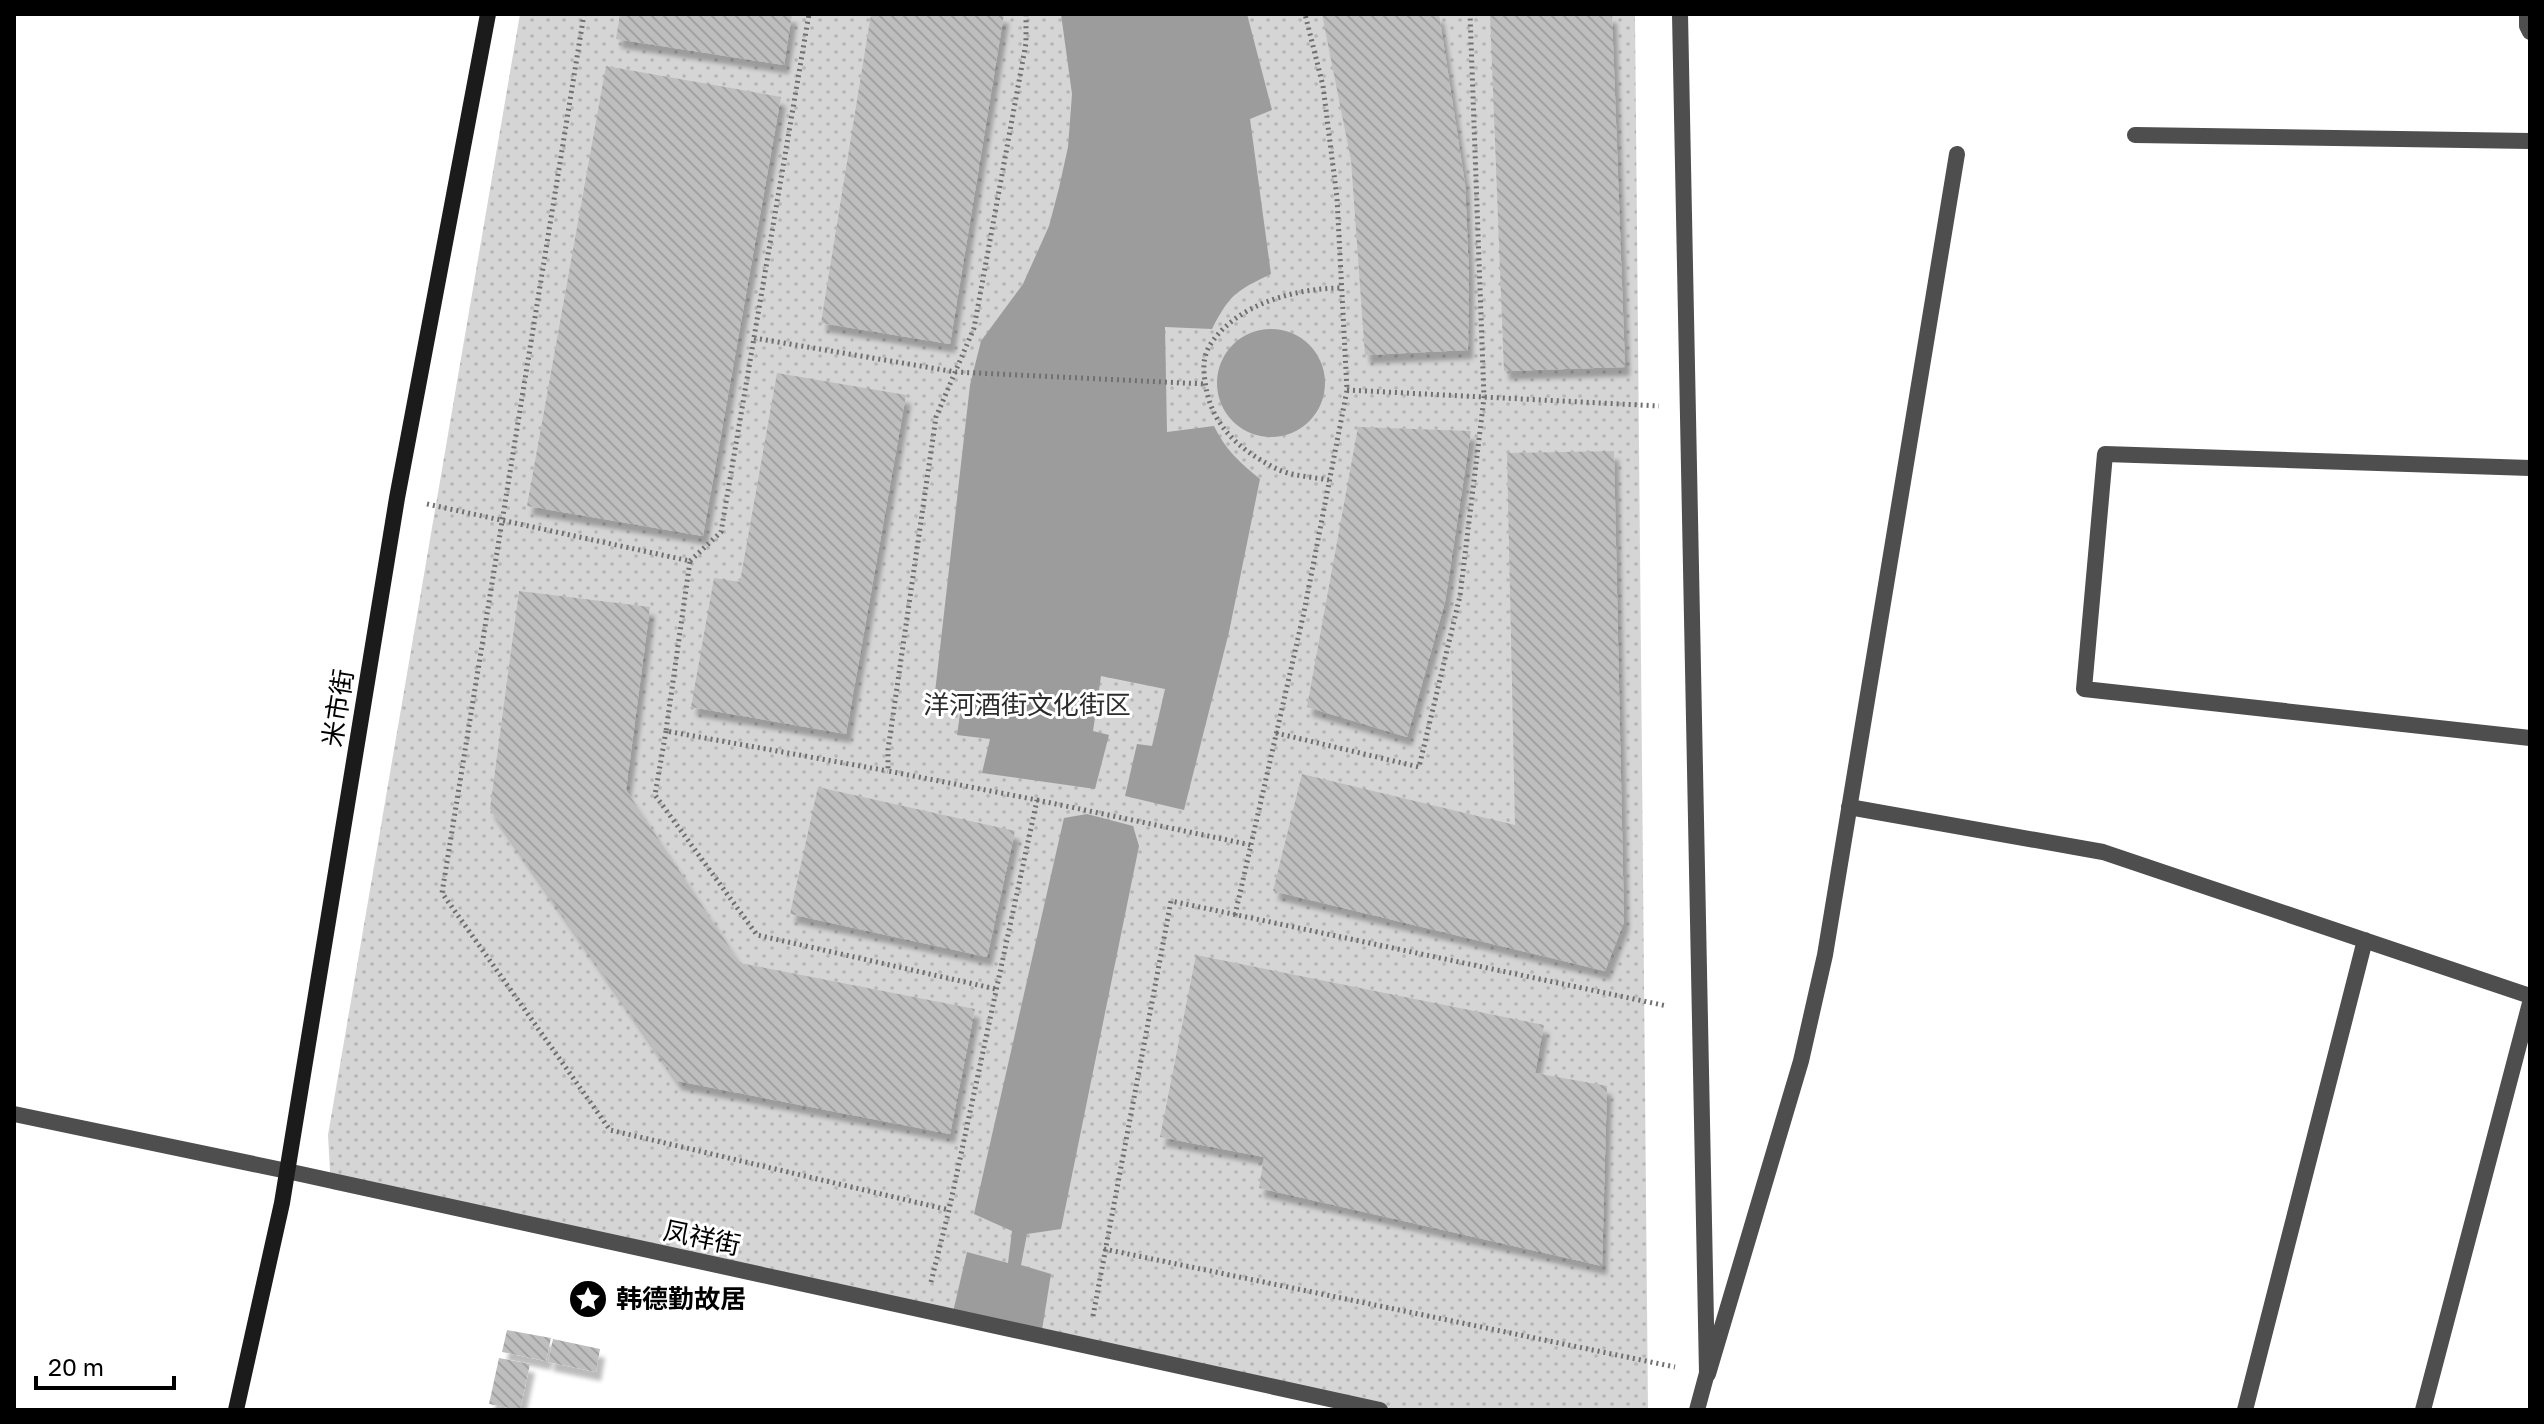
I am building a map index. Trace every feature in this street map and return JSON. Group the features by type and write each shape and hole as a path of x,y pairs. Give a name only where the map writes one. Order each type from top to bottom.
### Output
{"street":[{"name":"米市街","path":"236,1410 287,1171 397,498 488,14"},
{"path":"1680,14 1707,1373 1697,1410"},
{"path":"2527,14 2530,32"},
{"path":"2135,135 2530,141"},
{"path":"1697,1410 1801,1061 1825,955 1957,154"},
{"path":"2530,468 2105,454 2084,689 2530,738"},
{"path":"1849,807 2103,852 2530,996"},
{"path":"2245,1410 2365,940"},
{"path":"2423,1410 2530,1003"},
{"name":"凤祥街","path":"14,1114 1380,1410"}],"path":[{"path":"584,14 442,893 610,1130 949,1210"},
{"path":"809,14 721,532 690,561 655,795 757,935 996,989"},
{"path":"888,771 888,750 936,417 974,328 1026,43 1026,14"},
{"path":"1235,915 1304,612 1347,390 1337,198 1323,86 1305,14"},
{"path":"1276,733 1419,767 1460,596 1484,398 1470,14"},
{"path":"1329,480 1277,469 1242,448 1222,427 1207,402 1203,366 1209,346 1248,310 1301,293 1342,288"},
{"path":"754,338 956,372 1205,384"},
{"path":"1347,390 1688,407"},
{"path":"397,498 690,561"},
{"path":"666,731 1037,800 1251,845"},
{"path":"924,1311 949,1210 1037,800"},
{"path":"1087,1346 1171,901 1700,1013"},
{"path":"1104,1249 1707,1373"}],"green space":[{"name":"洋河酒街文化街区","path":"520,14 1635,14 1648,1410 1372,1410 1087,1346 331,1189 328,1135"}],"shaded area":[{"path":"1061,14 1247,14 1272,110 1250,119 1271,274 1235,295 1212,329 1165,327 1167,432 1214,426 1234,455 1260,479 1229,632 1184,810 1125,796 1137,744 1152,746 1165,689 1101,676 1093,731 1109,735 1095,789 982,773 990,739 957,735 961,707 934,701 970,385 981,341 1023,284 1049,226 1068,147 1072,94"},
{"path":"1271,329 1292,333 1309,345 1321,362 1325,383 1321,404 1309,421 1292,433 1271,437 1250,433 1233,421 1221,404 1217,383 1221,362 1233,345 1250,333"},
{"path":"1087,814 1133,826 1139,846 1061,1229 1027,1234 1021,1265 1051,1274 1042,1330 953,1312 967,1252 1008,1263 1012,1231 974,1214 1064,818"}],"building":[{"path":"620,14 792,14 784,65 616,39"},
{"path":"871,14 1004,14 950,344 821,323"},
{"path":"1322,14 1439,14 1465,184 1468,350 1365,355 1351,160"},
{"path":"1490,14 1612,14 1625,367 1504,371"},
{"path":"606,66 781,97 703,536 527,506"},
{"path":"777,373 906,395 846,734 691,707 714,578 740,582"},
{"path":"1358,427 1471,431 1445,602 1407,737 1307,707"},
{"path":"1614,451 1624,922 1605,971 1273,891 1302,774 1515,825 1507,453"},
{"path":"519,591 650,607 626,790 740,963 975,1009 950,1134 677,1081 490,809"},
{"path":"818,787 1015,831 987,957 790,914"},
{"path":"1196,955 1544,1025 1535,1073 1607,1086 1602,1266 1259,1188 1264,1157 1160,1137"},
{"path":"507,1330 551,1338 546,1361 502,1352"},
{"path":"553,1339 600,1349 596,1372 548,1362"},
{"path":"499,1358 530,1364 520,1410 489,1404"}],"place":[{"name":"韩德勤故居","path":"588,1299"}]}
